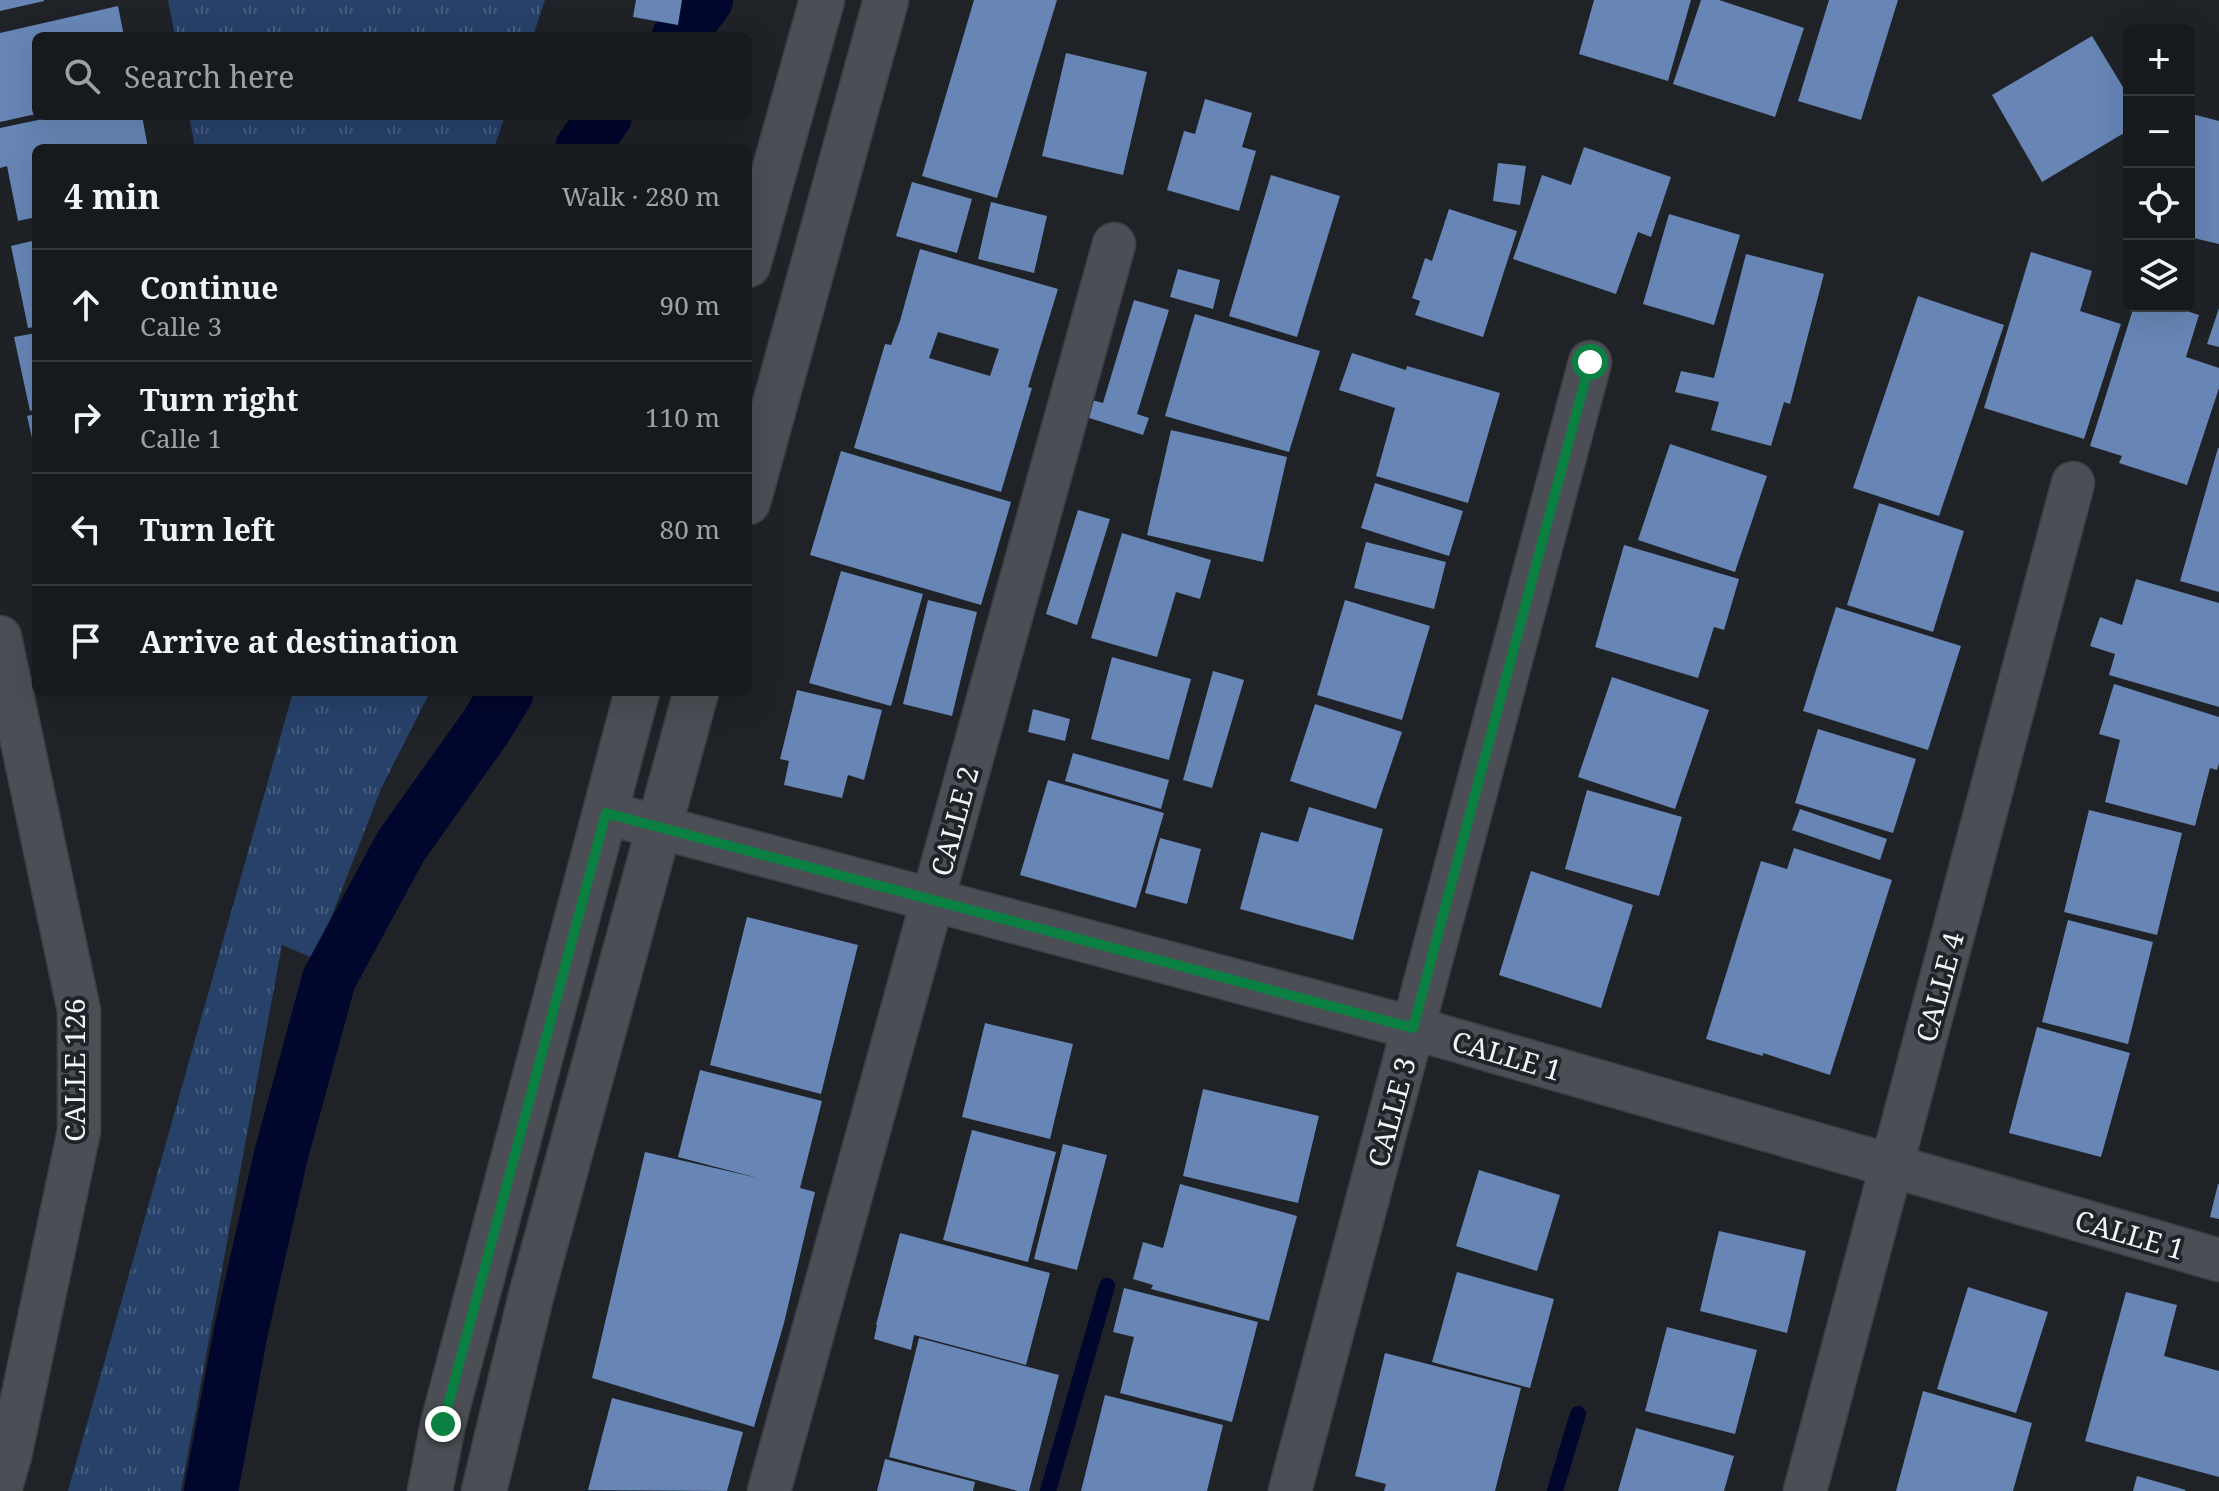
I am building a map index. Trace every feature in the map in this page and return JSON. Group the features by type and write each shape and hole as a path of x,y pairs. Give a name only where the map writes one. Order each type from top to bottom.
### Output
{"street":[{"path":"752,251 822,0"},
{"path":"752,487 886,0"},
{"name":"CALLE 2","path":"769,1491 1114,244"},
{"name":"CALLE 3","path":"1290,1491 1590,362"},
{"name":"CALLE 4","path":"1805,1491 2073,483"},
{"name":"CALLE 126","path":"0,637 79,1011 79,1131 3,1467"},
{"path":"430,1491 443,1424 636,696"},
{"path":"484,1491 531,1296 695,696"},
{"name":"CALLE 1","path":"606,813 1413,1028 2219,1260"}],"green space":[{"path":"168,0 545,0 534,32 174,32"},
{"path":"190,120 504,120 495,144 194,144"},
{"path":"292,696 428,696 381,789 315,959 282,945 181,1491 68,1491"}],"building":[{"path":"0,0 44,0 44,1 0,11"},
{"path":"636,0 682,0 678,25 633,17"},
{"path":"974,0 1057,0 997,198 922,176"},
{"path":"1594,0 1691,0 1668,81 1579,54"},
{"path":"1701,0 1719,0 1804,28 1775,117 1673,84"},
{"path":"1829,0 1898,0 1861,120 1798,101"},
{"path":"118,6 123,32 32,32 32,115 0,122 0,33"},
{"path":"2092,36 2123,87 2123,134 2042,182 1992,95"},
{"path":"1066,53 1147,72 1123,175 1042,156"},
{"path":"1205,99 1252,113 1242,147 1256,151 1239,211 1167,190 1184,131 1195,134"},
{"path":"2195,115 2219,121 2219,244 2195,238"},
{"path":"38,120 143,120 147,144 32,144 32,218 18,221 7,166 0,168 0,128"},
{"path":"1584,147 1671,177 1651,237 1638,232 1616,294 1513,259 1542,175 1571,185"},
{"path":"1498,163 1526,166 1520,205 1493,201"},
{"path":"1271,175 1340,196 1297,337 1229,316"},
{"path":"912,182 972,199 957,253 896,236"},
{"path":"991,202 1047,216 1034,273 978,259"},
{"path":"1449,209 1517,231 1483,337 1415,315 1420,301 1412,298 1425,258 1432,261"},
{"path":"1669,214 1740,235 1714,325 1643,304"},
{"path":"32,241 32,328 28,328 11,246"},
{"path":"920,249 1058,289 1001,492 854,448 885,344 891,345","holes":["938,332 999,349 990,376 929,358"]},
{"path":"2031,252 2092,271 2080,311 2121,324 2084,439 1984,408"},
{"path":"1746,254 1824,274 1790,404 1784,402 1771,446 1711,430 1719,402 1675,392 1681,371 1714,378"},
{"path":"1178,269 1220,280 1213,309 1170,297"},
{"path":"1918,296 2004,325 1939,516 1853,488"},
{"path":"1134,300 1169,310 1137,414 1149,418 1143,435 1086,417 1092,400 1103,403"},
{"path":"2219,308 2219,347 2207,344"},
{"path":"2132,312 2190,312 2199,315 2186,357 2219,368 2219,388 2187,485 2119,463 2122,456 2090,446"},
{"path":"1195,314 1320,351 1289,452 1165,416"},
{"path":"32,334 30,411 14,337"},
{"path":"1352,353 1500,393 1468,503 1376,476 1395,408 1339,390"},
{"path":"32,415 32,438 27,416"},
{"path":"1171,430 1287,457 1263,562 1147,535"},
{"path":"1670,444 1767,476 1735,572 1638,540"},
{"path":"2219,448 2219,592 2180,581"},
{"path":"841,451 1011,502 981,605 810,555"},
{"path":"1375,483 1463,511 1449,556 1361,528"},
{"path":"1879,503 1964,531 1933,632 1847,605"},
{"path":"1078,510 1110,519 1077,625 1046,614"},
{"path":"1122,533 1211,560 1200,599 1176,592 1157,657 1091,638"},
{"path":"1366,542 1446,562 1434,609 1354,588"},
{"path":"1624,545 1739,579 1724,630 1714,627 1698,678 1595,647"},
{"path":"841,571 923,594 891,706 809,683"},
{"path":"2136,579 2219,603 2219,707 2109,675 2115,654 2090,646 2100,617 2122,625"},
{"path":"928,600 977,612 952,716 903,704"},
{"path":"1345,600 1430,626 1402,720 1317,695"},
{"path":"1836,607 1961,646 1928,750 1803,711"},
{"path":"1112,657 1191,679 1169,760 1091,739"},
{"path":"1213,671 1244,680 1212,788 1183,780"},
{"path":"1612,677 1709,710 1675,809 1578,777"},
{"path":"2114,684 2219,717 2219,763 2217,770 2210,768 2195,826 2105,802 2120,740 2099,734"},
{"path":"797,690 882,710 864,780 848,775 842,798 784,785 789,761 780,759"},
{"path":"1315,704 1402,732 1376,809 1290,781"},
{"path":"1033,709 1070,719 1065,741 1028,732"},
{"path":"1818,729 1916,759 1893,833 1795,803"},
{"path":"1073,753 1169,780 1161,809 1065,781"},
{"path":"1048,780 1164,813 1136,908 1020,875"},
{"path":"1587,790 1682,817 1659,896 1565,869"},
{"path":"1309,807 1383,829 1353,940 1240,909 1261,832 1298,842"},
{"path":"1800,809 1887,839 1880,860 1792,830"},
{"path":"2089,810 2182,833 2157,935 2064,912"},
{"path":"1160,838 1201,849 1187,904 1145,893"},
{"path":"1794,848 1892,880 1830,1075 1763,1053 1763,1056 1706,1039 1761,861 1787,869"},
{"path":"1531,871 1633,905 1601,1008 1499,975"},
{"path":"747,917 858,945 821,1094 710,1065"},
{"path":"2068,920 2153,942 2128,1044 2042,1022"},
{"path":"985,1023 1073,1044 1050,1139 962,1117"},
{"path":"2037,1027 2130,1053 2101,1157 2009,1133"},
{"path":"700,1070 822,1101 800,1188 815,1192 784,1323 754,1427 592,1378 645,1152 758,1178 678,1157"},
{"path":"1203,1089 1319,1116 1298,1203 1183,1176"},
{"path":"972,1130 1056,1152 1028,1262 943,1240"},
{"path":"1063,1144 1107,1155 1077,1270 1034,1259"},
{"path":"1479,1170 1560,1195 1537,1271 1456,1246"},
{"path":"1180,1184 1297,1216 1269,1321 1151,1289 1153,1285 1133,1279 1143,1242 1163,1248"},
{"path":"2219,1184 2219,1219 2210,1217"},
{"path":"1719,1231 1806,1251 1787,1333 1700,1311"},
{"path":"900,1233 1050,1273 1026,1365 914,1335 911,1350 874,1339"},
{"path":"1457,1272 1554,1299 1530,1388 1432,1362"},
{"path":"1968,1287 2048,1312 2016,1413 1937,1389"},
{"path":"1124,1288 1258,1322 1232,1422 1120,1393 1134,1337 1113,1332"},
{"path":"2126,1292 2177,1305 2164,1356 2219,1371 2219,1477 2085,1441"},
{"path":"1667,1327 1757,1350 1735,1434 1645,1411"},
{"path":"919,1338 1059,1375 1029,1491 1018,1491 889,1457"},
{"path":"1385,1353 1521,1388 1495,1491 1384,1491 1386,1484 1355,1476"},
{"path":"1923,1391 2032,1423 2013,1491 1896,1491"},
{"path":"1105,1395 1223,1425 1207,1491 1081,1491"},
{"path":"612,1398 743,1432 727,1491 588,1490"},
{"path":"1636,1428 1734,1456 1724,1491 1618,1491"},
{"path":"885,1459 975,1482 973,1491 877,1491"},
{"path":"2137,1476 2186,1490 2133,1491"}],"waterway":[{"path":"682,32 706,0"},
{"path":"585,144 602,120"},
{"path":"211,1491 241,1331 281,1155 329,979 401,846 505,696"},
{"path":"1048,1491 1107,1286"},
{"path":"1555,1491 1578,1414"}],"route":[{"path":"443,1424 606,813 1413,1028 1590,362"}]}
